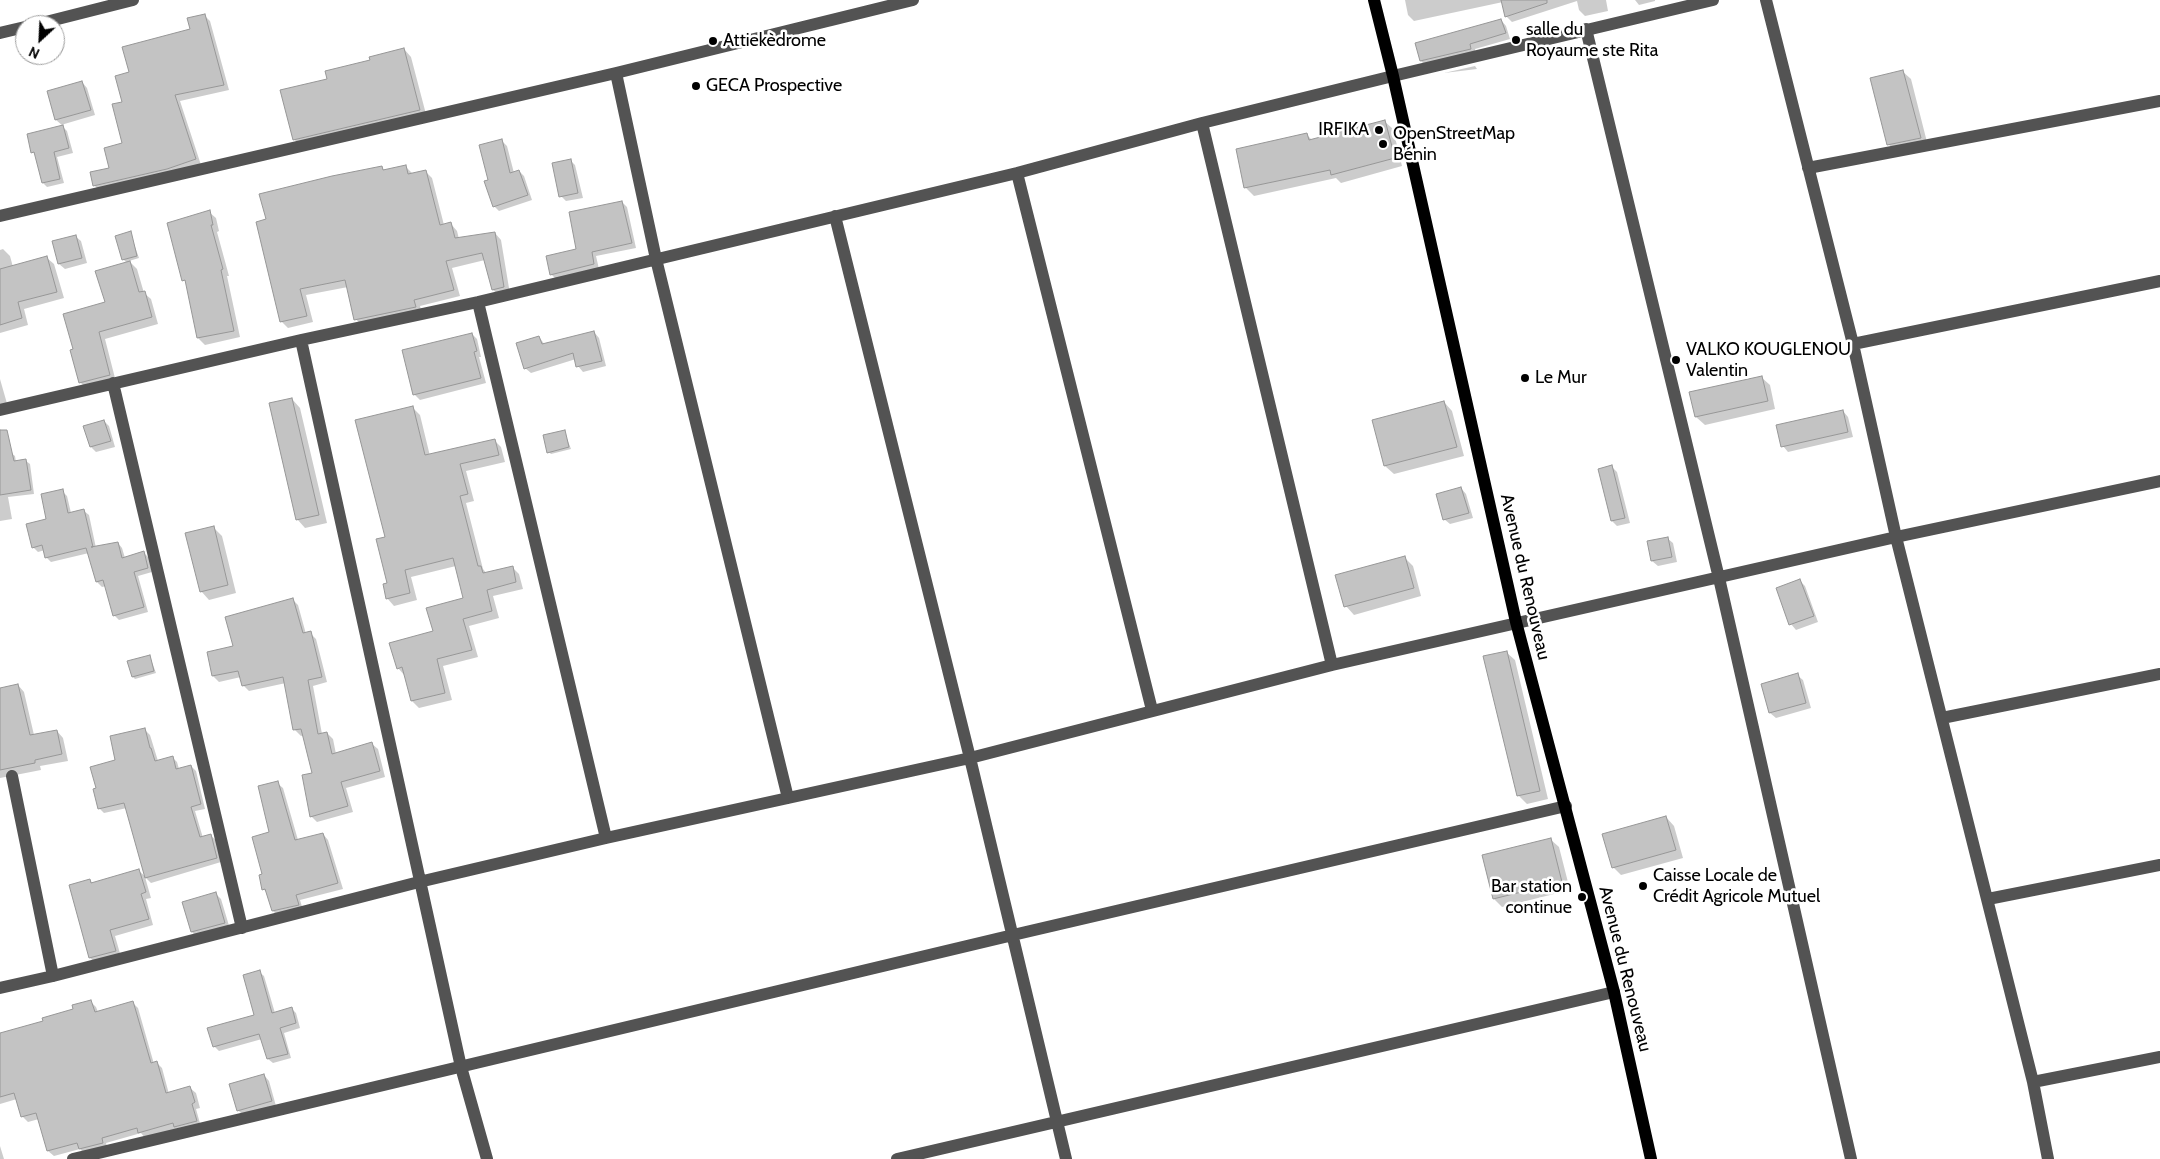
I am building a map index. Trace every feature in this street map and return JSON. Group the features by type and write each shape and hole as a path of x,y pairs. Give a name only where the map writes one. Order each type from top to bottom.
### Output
{"main road":[{"name":"Avenue du Renouveau","path":"1374,0 1393,76 1516,622 1614,992 1652,1159"}],"street":[{"path":"65,17 133,0"},
{"path":"0,216 616,73 882,3 913,0"},
{"path":"0,410 301,340 478,302 1017,173 1202,123 1586,29 1713,0"},
{"path":"1766,0 1853,344 1896,537 1988,899 2032,1082 2048,1159"},
{"path":"1586,29 1720,578 1851,1159"},
{"path":"0,34 15,30"},
{"path":"616,73 656,259 788,798"},
{"path":"1808,168 2160,100"},
{"path":"1202,123 1332,665"},
{"path":"1017,173 1152,710"},
{"path":"835,216 970,758 1066,1159"},
{"path":"1853,344 2160,281"},
{"path":"478,302 606,838"},
{"path":"301,340 461,1067 487,1159"},
{"path":"113,383 242,928"},
{"path":"0,988 419,882 606,838 970,758 1332,665 1896,537 2160,481"},
{"path":"1942,718 2160,674"},
{"path":"12,776 52,976"},
{"path":"73,1159 1013,935 1566,806"},
{"path":"1988,899 2160,865"},
{"path":"897,1159 1614,992"},
{"path":"2032,1082 2160,1058"}],"building":[{"path":"1501,0 1547,0 1547,3 1505,17"},
{"path":"205,14 224,85 175,95 196,159 167,169 93,186 90,172 109,168 104,148 122,143 112,104 122,102 115,76 129,72 122,47 190,29 187,18"},
{"path":"1501,19 1506,33 1470,44 1471,49 1420,61 1415,43"},
{"path":"404,48 420,110 293,140 280,90 327,79 325,71 370,60 369,57"},
{"path":"1903,70 1921,138 1887,145 1870,78"},
{"path":"82,81 91,110 55,120 47,91"},
{"path":"1385,120 1395,158 1331,175 1330,170 1244,188 1236,149 1307,133 1309,140"},
{"path":"63,125 69,148 54,152 60,179 42,183 34,152 31,153 27,134"},
{"path":"502,139 510,173 519,170 528,195 493,207 484,181 488,180 479,145"},
{"path":"571,159 578,193 559,197 552,163"},
{"path":"406,165 408,174 426,170 440,225 451,222 455,238 495,232 504,287 492,290 482,253 446,261 454,290 414,300 416,307 354,320 345,280 300,289 307,316 280,322 256,222 266,219 259,194 382,166 383,170"},
{"path":"622,201 632,243 592,252 594,264 550,275 546,256 576,249 569,212"},
{"path":"210,210 213,225 211,225 223,269 221,270 234,331 197,338 185,280 182,281 167,223"},
{"path":"131,231 137,256 122,260 115,236"},
{"path":"76,235 82,258 58,264 52,241"},
{"path":"47,256 57,292 18,302 22,318 0,325 0,269"},
{"path":"130,261 139,292 145,291 152,317 99,332 110,375 79,383 70,350 73,349 63,314 105,302 95,271"},
{"path":"594,331 602,361 576,367 573,353 524,369 516,343 539,336 542,344"},
{"path":"472,333 477,351 474,352 481,378 413,395 402,350"},
{"path":"1762,376 1768,401 1695,417 1689,392"},
{"path":"292,398 319,515 296,520 269,403"},
{"path":"1444,401 1457,447 1384,466 1372,420"},
{"path":"413,406 425,455 495,439 499,455 460,464 468,494 460,496 478,566 481,566 483,573 513,566 516,582 487,590 492,611 463,619 472,650 437,659 445,693 411,701 402,667 397,669 389,643 433,631 426,608 463,598 453,558 405,570 410,593 386,599 383,584 387,583 376,539 385,537 355,420"},
{"path":"1843,410 1848,432 1781,447 1776,425"},
{"path":"104,420 111,441 90,447 83,426"},
{"path":"0,430 7,430 14,461 26,459 31,490 0,495"},
{"path":"565,430 569,447 547,453 543,435"},
{"path":"1612,465 1625,518 1611,521 1598,469"},
{"path":"1461,487 1469,513 1443,520 1436,494"},
{"path":"63,489 68,513 84,509 93,547 118,542 122,558 144,551 148,568 134,572 144,607 113,616 103,580 96,582 86,548 45,558 42,545 32,548 26,524 46,519 41,494"},
{"path":"214,526 228,585 200,592 185,533"},
{"path":"1668,537 1672,557 1651,561 1647,541"},
{"path":"1405,556 1414,588 1344,607 1335,575"},
{"path":"1800,579 1814,616 1789,625 1776,588"},
{"path":"293,598 303,633 311,631 322,677 308,680 318,734 327,732 332,754 372,742 380,771 341,782 348,806 310,817 302,775 312,773 301,729 293,730 283,677 242,686 238,671 212,676 207,652 233,646 225,617"},
{"path":"1507,651 1540,791 1517,796 1483,656"},
{"path":"150,655 154,671 132,677 127,661"},
{"path":"1798,673 1806,703 1769,713 1761,684"},
{"path":"18,684 30,735 57,730 62,754 35,760 35,763 0,770 0,688"},
{"path":"145,728 155,761 173,756 176,769 191,765 201,804 191,807 200,837 211,834 217,858 145,878 124,803 98,809 93,789 96,788 90,767 115,760 110,736"},
{"path":"278,781 295,840 323,833 338,883 296,895 299,905 272,911 265,889 262,890 259,875 262,874 252,837 269,832 258,786"},
{"path":"1666,816 1676,850 1612,868 1602,834"},
{"path":"1551,838 1562,882 1493,899 1482,855"},
{"path":"139,869 146,892 141,894 149,919 110,930 116,951 89,958 69,885 90,879 91,883"},
{"path":"216,892 225,923 191,932 182,902"},
{"path":"260,970 272,1013 292,1007 296,1023 280,1028 288,1054 267,1059 259,1034 213,1047 207,1028 254,1015 243,975"},
{"path":"91,1000 95,1012 133,1001 151,1063 157,1061 166,1093 190,1086 195,1102 192,1104 197,1121 174,1127 173,1123 138,1133 137,1128 102,1138 103,1143 79,1149 77,1143 47,1151 36,1113 21,1117 14,1093 0,1097 0,1033 43,1021 42,1018 73,1009 72,1005"},
{"path":"264,1074 272,1101 237,1111 229,1084"}],"place":[{"name":"salle du Royaume ste Rita","path":"1516,40"},
{"name":"Attiekèdrome","path":"713,41"},
{"name":"GECA Prospective","path":"696,86"},
{"name":"IRFIKA","path":"1379,130"},
{"name":"OpenStreetMap Bénin","path":"1383,144"},
{"name":"VALKO KOUGLENOU Valentin","path":"1676,360"},
{"name":"Le Mur","path":"1525,378"},
{"name":"Caisse Locale de Crédit Agricole Mutuel","path":"1643,886"},
{"name":"Bar station continue","path":"1582,897"}]}
